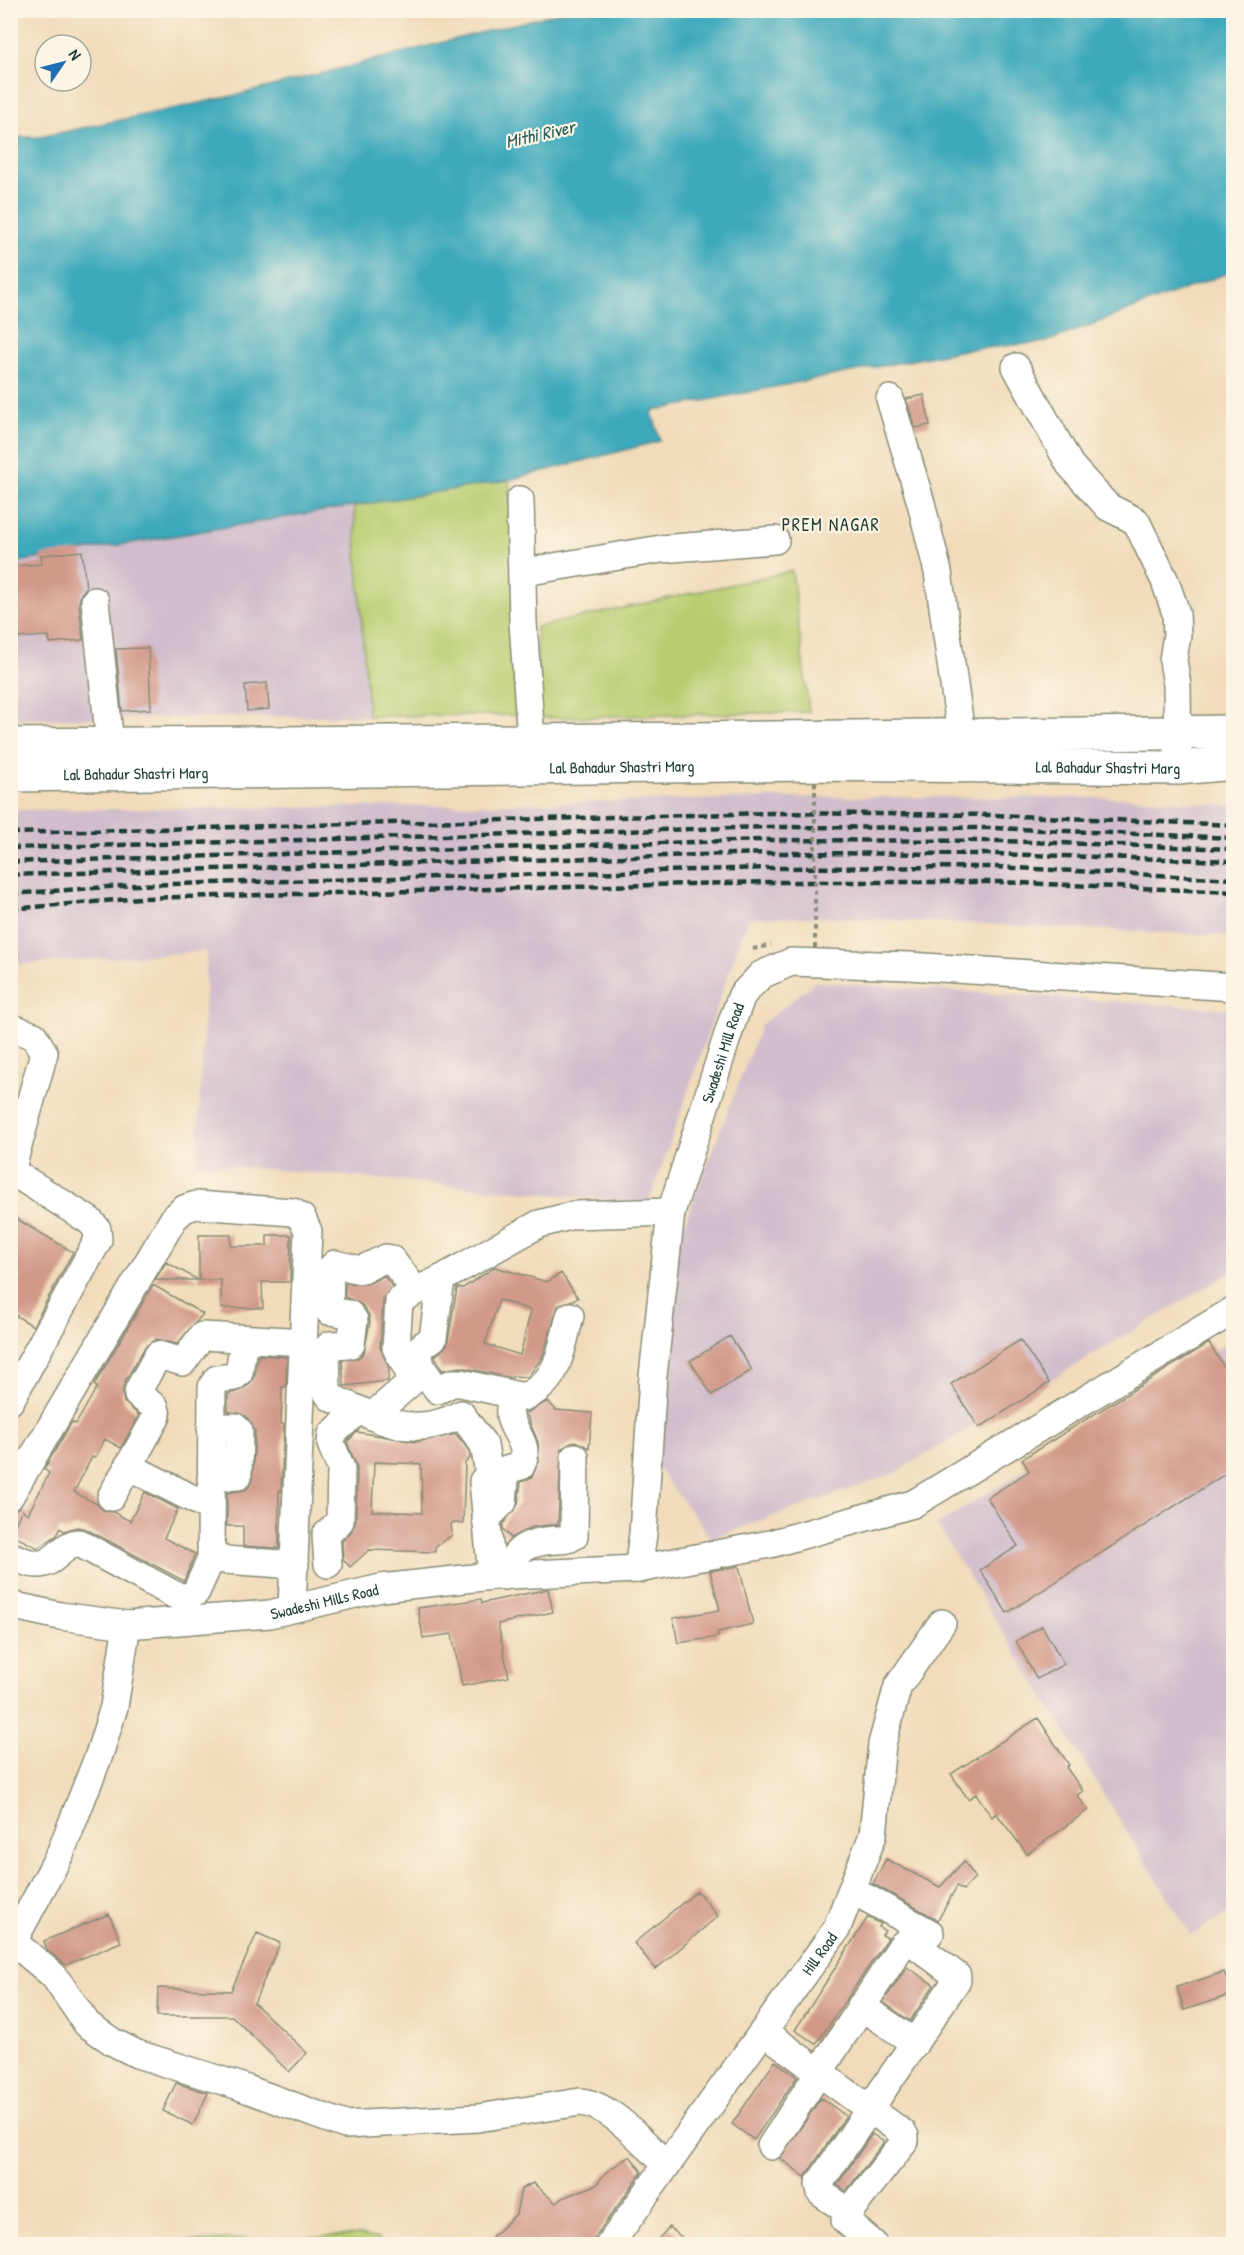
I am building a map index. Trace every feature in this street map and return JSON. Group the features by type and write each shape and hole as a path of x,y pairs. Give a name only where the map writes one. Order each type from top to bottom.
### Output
{"main road":[{"name":"Lal Bahadur Shastri Marg","path":"17,760 665,753 961,734 1233,732"},
{"name":"Lal Bahadur Shastri Marg","path":"463,755 531,741 807,764 1178,768 1233,763"},
{"name":"Lal Bahadur Shastri Marg","path":"17,760 110,744 323,756"}],"street":[{"path":"1016,367 1070,465 1108,507 1136,522 1165,581 1176,613 1177,635 1173,660 1177,685 1178,768"},
{"path":"890,399 921,503 938,572 961,734"},
{"path":"520,500 524,572 523,622 531,741"},
{"path":"524,572 661,549 775,540"},
{"path":"95,601 110,744"},
{"name":"Swadeshi Mill Road","path":"638,1569 643,1534 653,1376 671,1212 698,1121 742,995 761,975 791,962 909,966 1233,987"},
{"path":"10,1027 34,1036 44,1053 11,1172 90,1221 98,1229 98,1240 10,1401"},
{"path":"10,1496 174,1218 184,1209 196,1205 293,1212 302,1218 308,1231 292,1608"},
{"path":"498,1576 486,1519 503,1502 497,1473 484,1445 461,1414 425,1381 396,1348 399,1300 539,1224 574,1215 671,1212"},
{"path":"416,1291 391,1259 386,1258 361,1270 340,1264 332,1266 329,1311 350,1314 354,1320 351,1344 330,1345 326,1349 327,1392 330,1397 396,1426 431,1426 445,1423 461,1414"},
{"path":"425,1381 419,1352 433,1338 441,1279"},
{"name":"Swadeshi Mills Road","path":"10,1605 60,1616 127,1625 270,1614 381,1588 498,1576 638,1569 770,1544 913,1504 1233,1310"},
{"path":"328,1564 326,1535 338,1525 341,1516 341,1468 331,1439 332,1434 425,1381 461,1383 522,1397 545,1385 557,1367 570,1316"},
{"path":"111,1497 157,1416 155,1407 138,1395 155,1359 163,1355 183,1362 202,1336 304,1342"},
{"path":"10,1556 38,1565 48,1562 72,1543 79,1543 175,1595 187,1598 196,1592 211,1559 212,1387 217,1379 234,1377 239,1373 244,1340"},
{"path":"497,1473 521,1466 523,1462 523,1439 510,1416 511,1396"},
{"path":"498,1576 512,1557 535,1541 569,1539 574,1536 575,1458"},
{"path":"128,1466 211,1509"},
{"path":"211,1559 295,1565"},
{"name":"Hill Road","path":"610,2244 836,1930 857,1892 873,1835 882,1744 898,1686 942,1623"},
{"path":"127,1625 114,1707 99,1755 60,1854 12,1940 54,1976 87,2024 113,2042 137,2054 236,2085 345,2125 477,2118 580,2102 592,2103 605,2109 666,2164"},
{"path":"882,1858 857,1892 930,1934"},
{"path":"764,2031 818,2071 870,2109 957,1980 954,1971 912,1942 909,1941 902,1945 818,2071 771,2146"},
{"path":"861,2006 915,2043"},
{"path":"845,2220 873,2244"}],"path":[{"path":"815,782 815,951"},
{"path":"753,949 765,944"}],"shaded area":[{"path":"354,506 368,716 11,719 11,563"},
{"path":"832,797 1134,798 1233,806 1233,936 831,917 748,918 649,1203 197,1163 207,951 11,965 11,810 413,806"},
{"path":"815,982 1233,1009 1233,1271 895,1473 711,1538 656,1466 675,1248 761,1025"},
{"path":"1233,1339 1233,1910 1191,1935 937,1525"}],"green space":[{"path":"509,480 519,631 521,715 368,716 354,506"},
{"path":"792,571 809,712 540,718 536,627"},
{"path":"361,2235 378,2239 382,2244 172,2244 174,2242"}],"water":[{"name":"Mithi River","path":"565,11 1233,11 1233,271 1046,342 964,350 652,411 660,441 509,480 11,563 11,137 40,137 237,95"}],"building":[{"path":"924,395 930,425 915,428 906,399"},
{"path":"82,551 86,588 81,594 79,603 83,640 50,643 49,636 17,638 13,566 42,564 41,555"},
{"path":"148,648 151,709 122,711 116,649"},
{"path":"267,683 269,709 247,711 245,685"},
{"path":"10,1215 73,1252 33,1326 10,1312"},
{"path":"199,1235 231,1235 231,1246 267,1246 267,1235 291,1235 290,1282 262,1282 263,1308 221,1308 221,1280 199,1280"},
{"path":"166,1262 198,1280 155,1280"},
{"path":"495,1267 547,1282 561,1273 578,1298 558,1306 542,1358 528,1377 513,1376 512,1378 461,1367 442,1370 435,1356 446,1346 457,1288 463,1288","holes":["499,1300 531,1310 520,1355 485,1344"]},
{"path":"384,1276 393,1287 383,1299 380,1347 389,1368 388,1381 344,1386 342,1360 358,1358 364,1353 370,1322 369,1315 361,1304 345,1297 345,1283 367,1284"},
{"path":"153,1285 203,1314 177,1344 156,1339 145,1347 125,1381 122,1392 124,1402 139,1415 121,1448 105,1439 95,1458 92,1457 74,1492 97,1504 104,1511 113,1512 130,1521 145,1492 178,1509 164,1538 195,1554 184,1581 86,1529 77,1527 64,1531 60,1528 57,1535 38,1548 10,1534 22,1510 28,1514 49,1473 44,1469 72,1422 76,1424 97,1387 94,1385"},
{"path":"730,1336 752,1370 712,1395 690,1361"},
{"path":"1020,1340 1049,1383 979,1428 951,1384"},
{"path":"1209,1343 1233,1381 1233,1469 1007,1613 980,1570 1018,1546 987,1498 1029,1471 1022,1459"},
{"path":"258,1355 287,1357 286,1387 282,1387 281,1424 284,1424 281,1491 279,1491 279,1548 243,1546 243,1526 227,1526 227,1493 246,1490 252,1483 255,1431 246,1416 228,1411 228,1394 249,1385 255,1375"},
{"path":"548,1401 556,1410 592,1413 589,1448 575,1441 561,1449 558,1524 532,1527 511,1538 503,1529 503,1524 518,1504 521,1482 532,1477 539,1461 538,1442 526,1413"},
{"path":"357,1432 416,1442 456,1434 469,1451 470,1458 465,1463 463,1523 451,1523 452,1535 435,1547 435,1552 369,1550 350,1567 343,1559 342,1541 351,1532 356,1521 357,1468 347,1442","holes":["374,1462 421,1464 422,1513 372,1511"]},
{"path":"739,1566 753,1624 717,1632 718,1637 678,1643 673,1618 720,1610 710,1571"},
{"path":"548,1589 553,1612 498,1624 509,1677 462,1686 452,1634 423,1638 418,1608 481,1599 482,1603"},
{"path":"1042,1626 1064,1664 1037,1679 1016,1641"},
{"path":"1038,1718 1069,1765 1066,1767 1083,1791 1077,1795 1088,1810 1027,1854 996,1813 992,1817 976,1794 968,1799 951,1774"},
{"path":"886,1859 940,1887 964,1861 975,1877 963,1890 957,1886 938,1920 873,1884"},
{"path":"697,1891 718,1916 656,1969 634,1943"},
{"path":"109,1914 121,1942 66,1965 47,1950 44,1941"},
{"path":"868,1917 881,1924 879,1927 885,1931 882,1935 888,1938 816,2044 795,2030"},
{"path":"257,1933 280,1943 254,2003 307,2053 289,2072 232,2016 157,2016 158,1988 231,1991"},
{"path":"907,1967 934,1985 910,2021 883,2002"},
{"path":"1224,1972 1226,1977 1233,1974 1233,1994 1184,2010 1177,1987"},
{"path":"775,2061 797,2077 754,2140 732,2124"},
{"path":"176,2083 208,2093 193,2125 163,2111"},
{"path":"821,2098 846,2116 805,2177 780,2158"},
{"path":"872,2134 884,2142 846,2191 837,2185"},
{"path":"630,2156 642,2172 590,2244 499,2244 492,2237 516,2214 521,2189 533,2183 556,2203 562,2198 596,2185 606,2172"},
{"path":"669,2227 690,2244 654,2244"}],"railway":[{"path":"10,833 768,813 995,815 1234,825"},
{"path":"10,848 766,827 994,828 1234,838"},
{"path":"10,862 765,840 1001,841 1234,849"},
{"path":"10,875 767,853 994,854 1234,861"},
{"path":"10,894 136,885 770,868 995,867 1234,879"},
{"path":"10,909 141,898 767,882 998,882 1234,892"}],"district":[{"name":"PREM NAGAR","path":"831,524"}]}
